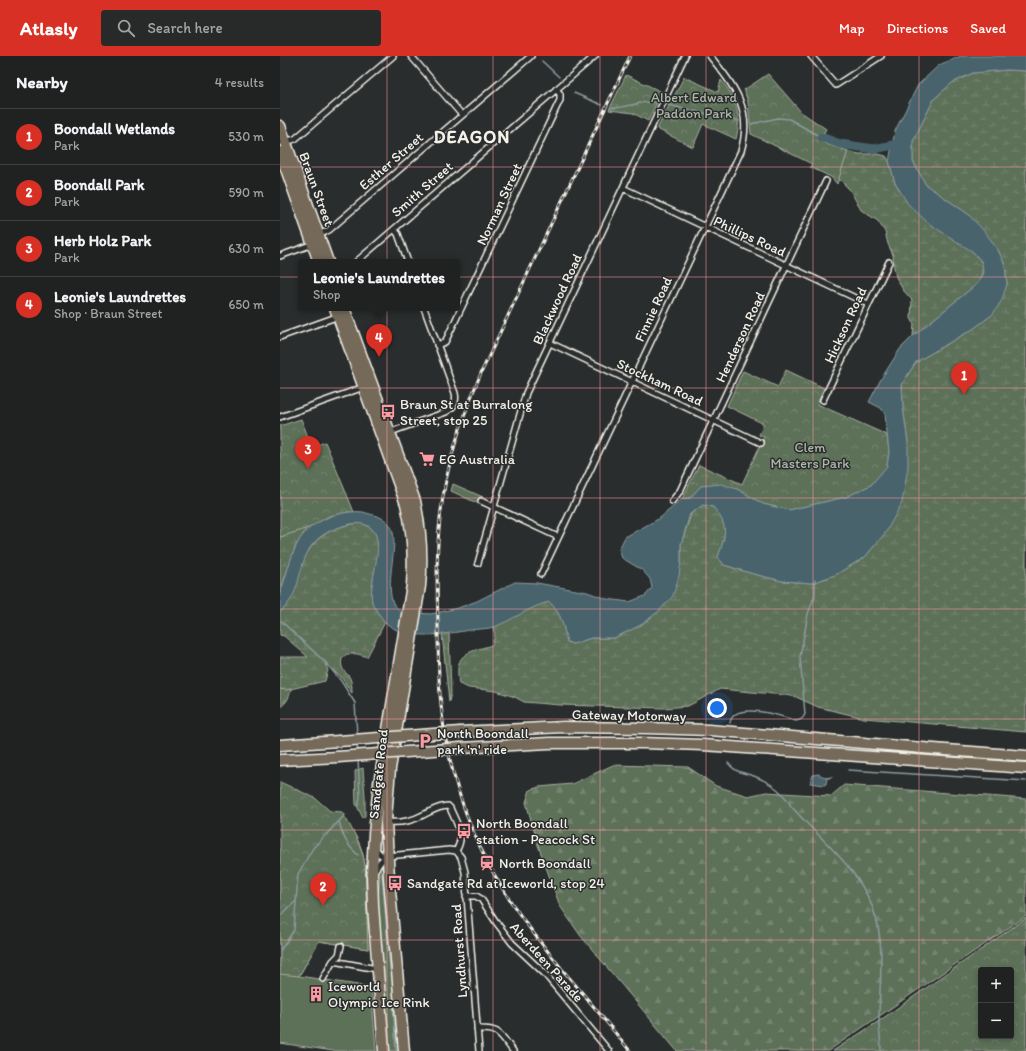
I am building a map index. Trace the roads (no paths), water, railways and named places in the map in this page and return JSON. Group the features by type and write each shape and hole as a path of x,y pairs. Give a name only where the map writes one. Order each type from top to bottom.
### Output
{"highway":[{"name":"Braun Street","path":"280,126 283,142 327,259"},
{"name":"Braun Street","path":"280,152 318,259"},
{"path":"341,311 364,387 385,434"},
{"path":"341,311 385,434"},
{"name":"Sandgate Road","path":"385,434 406,504 416,526 422,566 412,610 407,642 390,769 386,822 404,1051"},
{"name":"Sandgate Road","path":"384,1051 373,906 373,847 379,783 407,642"},
{"name":"Gateway Motorway","path":"280,745 339,742 460,732 563,727 661,728 709,730 1026,756"},
{"name":"Gateway Motorway","path":"280,760 549,743 642,743 696,744 1026,768"}],"street":[{"path":"283,142 295,139 393,56"},
{"path":"411,56 462,115"},
{"name":"Esther Street","path":"318,235 329,230 531,56"},
{"name":"Smith Street","path":"359,259 595,56"},
{"name":"Blackwood Road","path":"478,563 526,393 685,56"},
{"name":"Finnie Road","path":"541,574 741,152 745,128 743,109 736,91 725,74 710,56"},
{"path":"811,56 836,85 880,56"},
{"name":"Norman Street","path":"460,311 560,100 560,94 556,89"},
{"name":"Henderson Road","path":"672,502 680,491 826,181"},
{"name":"Phillips Road","path":"623,188 868,304"},
{"path":"394,229 398,234 407,259"},
{"path":"280,256 313,244"},
{"name":"Hickson Road","path":"823,400 889,262"},
{"path":"280,337 341,311"},
{"path":"385,434 446,412 450,410 454,404 455,393 425,311"},
{"name":"Norman Street","path":"437,345 445,342 460,311"},
{"name":"Stockham Road","path":"550,343 761,443"},
{"path":"280,417 364,387"},
{"path":"481,501 558,537"},
{"path":"373,847 381,855 388,856 449,850 456,851 460,844 461,836 448,806 434,809 421,816 406,821 386,822"},
{"name":"Lyndhurst Road","path":"456,851 461,857 463,864 479,1051"},
{"path":"372,874 381,861 388,856"},
{"name":"Aberdeen Parade","path":"466,896 476,896 481,899 512,943 544,973 609,1051"},
{"path":"323,979 333,961 339,955 341,946"},
{"path":"333,961 377,969"},
{"path":"477,1029 488,1028 494,1030 513,1051"}],"water":[{"path":"961,56 1026,56 1026,71 1007,70 973,73 952,83 934,99 913,141 913,162 926,185 968,214 985,232 998,250 1005,265 1007,284 1002,300 993,314 973,329 916,362 902,384 903,407 908,443 908,467 902,503 886,532 865,557 835,575 812,583 782,581 724,565 718,557 723,542 724,525 713,507 703,505 690,514 681,544 679,576 673,596 659,611 641,625 614,638 591,638 573,644 567,642 559,615 549,602 491,628 426,635 403,632 393,628 385,622 374,607 371,593 378,548 377,538 373,530 366,525 353,524 340,527 324,535 313,544 306,555 295,591 289,602 280,612 280,594 299,541 312,526 336,514 363,512 378,516 390,525 393,532 394,541 390,584 393,603 401,612 431,614 458,608 477,601 515,582 537,583 587,592 607,599 629,602 645,596 652,588 650,579 642,570 622,558 619,549 625,537 660,518 682,499 690,498 701,486 721,484 737,489 763,504 789,510 846,497 871,485 887,466 889,452 885,414 881,408 869,402 881,379 900,349 913,336 978,283 983,273 982,262 973,252 928,223 908,204 895,183 889,161 895,131 918,85 939,65"},
{"path":"818,774 827,778 826,784 810,783 813,775"}],"waterway":[{"path":"542,61 559,77"},
{"path":"574,93 602,105"},
{"path":"610,108 646,102 659,103"},
{"path":"668,105 739,121"},
{"path":"751,124 778,118 789,119 821,137"},
{"path":"821,137 840,144 874,149 902,143"},
{"path":"730,723 733,716 740,712 749,711 770,713 796,721 801,720 805,714 800,657 808,614 815,595 815,580"},
{"path":"280,620 327,664 341,681 355,703 357,735"},
{"path":"357,743 358,751"},
{"path":"358,759 360,797 358,806"},
{"path":"728,763 737,770 762,780 781,793 791,806 852,871 862,885 870,901 879,931 881,956 879,1021 881,1051"},
{"path":"848,770 1026,781"},
{"path":"827,778 832,777"},
{"path":"280,951 294,930 298,874 313,848 345,815"},
{"path":"339,821 346,840 358,855"},
{"path":"382,874 390,969 393,976"},
{"path":"280,916 296,901"},
{"path":"395,997 393,1003 396,1051"}],"railway":[{"path":"630,56 481,373 467,408 455,444 442,500 437,571 439,675 444,727 453,771 474,834 494,874 519,913 556,962 630,1051"}],"place":[{"name":"Leonie's Laundrettes","path":"379,357"},
{"name":"Boondall Wetlands","path":"964,395"},
{"name":"Braun St at Burralong Street, stop 25","path":"388,412"},
{"name":"EG Australia","path":"427,459"},
{"name":"Herb Holz Park","path":"308,469"},
{"name":"North Boondall park 'n' ride","path":"425,741"},
{"name":"North Boondall station - Peacock St","path":"464,831"},
{"name":"North Boondall","path":"487,863"},
{"name":"Sandgate Rd at Iceworld, stop 24","path":"395,883"},
{"name":"Boondall Park","path":"323,906"},
{"name":"Iceworld Olympic Ice Rink","path":"316,994"}],"district":[{"name":"DEAGON","path":"472,137"}],"park label":[{"name":"Albert Edward Paddon Park","path":"694,106"},
{"name":"Clem Masters Park","path":"810,456"}]}
